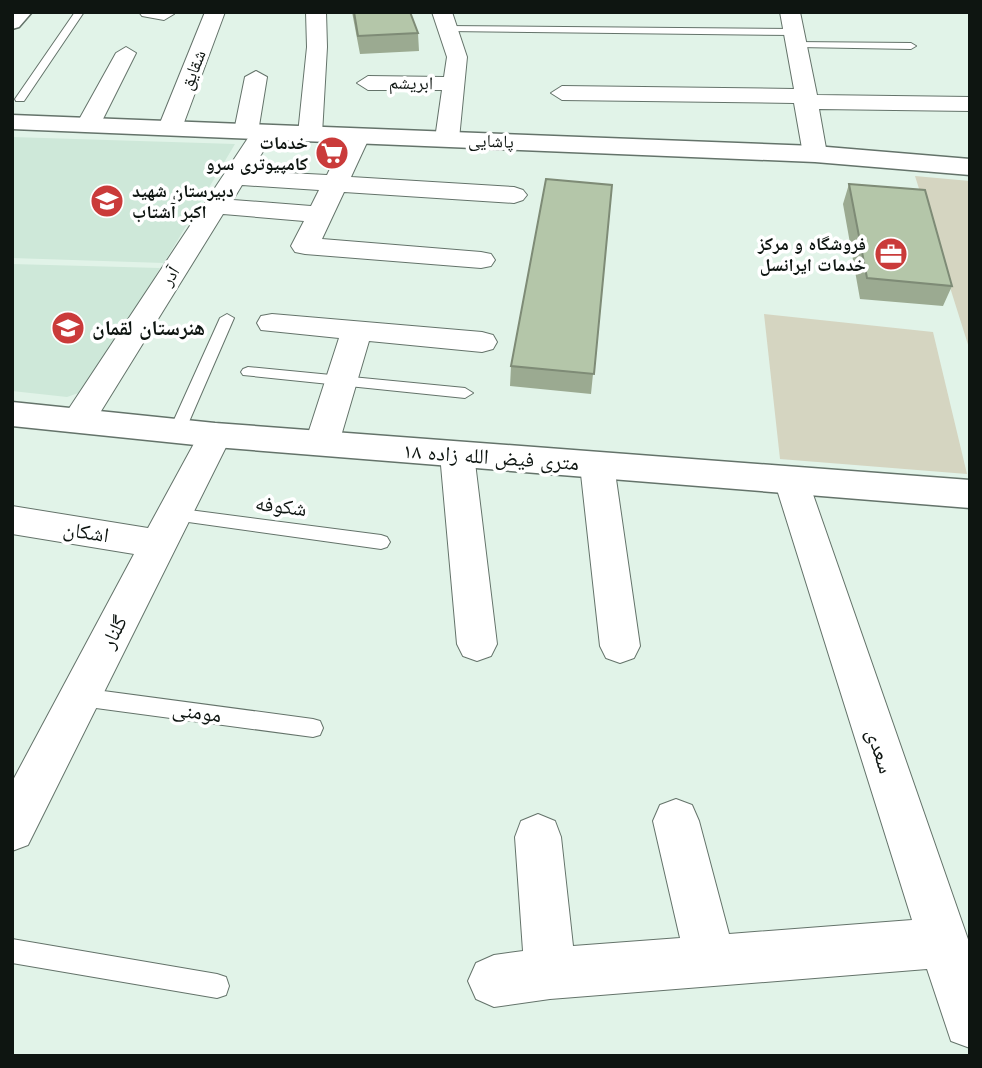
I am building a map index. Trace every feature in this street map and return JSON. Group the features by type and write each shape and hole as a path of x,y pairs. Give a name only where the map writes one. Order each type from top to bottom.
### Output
{"main road":[{"path":"12,23 22,12"},
{"name":"پاشایی","path":"16,111 88,125 815,154 970,167"},
{"name":"۱۸ متری فیض الله زاده","path":"12,414 196,433 970,494"}],"street":[{"name":"شقایق","path":"170,128 215,12"},
{"path":"310,134 316,12"},
{"path":"445,20 457,57 447,139"},
{"path":"794,29 815,154"},
{"path":"88,125 126,52"},
{"path":"254,131 256,77"},
{"name":"ابریشم","path":"368,82 454,84"},
{"path":"562,93 970,104"},
{"name":"آدر","path":"78,421 233,177 254,131"},
{"path":"358,136 305,246 481,260"},
{"path":"233,177 514,195"},
{"path":"215,206 321,215"},
{"path":"272,323 482,342"},
{"path":"322,443 357,330"},
{"name":"گلنار","path":"12,829 25,779 80,697 167,529 196,433"},
{"path":"457,454 477,644"},
{"path":"597,465 620,646"},
{"name":"سعدی","path":"791,480 970,1022"},
{"name":"اشکان","path":"12,520 167,529"},
{"path":"676,821 711,962"},
{"path":"538,837 550,973"},
{"path":"494,981 550,973 944,943"}],"lane":[{"path":"16,111 80,12"},
{"path":"445,20 794,29 911,46"},
{"path":"196,433 227,318"},
{"path":"248,372 465,393"},
{"name":"شکوفه","path":"167,529 381,542"},
{"name":"مومنی","path":"80,697 313,728"},
{"path":"12,951 217,986"}],"shaded area":[{"name":"دبیرستان شهید اکبر آشتاب","path":"12,137 235,144 164,263 12,258"},
{"path":"915,176 970,181 970,351"},
{"name":"هنرستان لقمان","path":"12,264 160,268 90,389 67,397 12,391"},
{"path":"764,314 933,332 967,474 780,459"}],"building":[{"path":"354,12 410,12 418,33 358,36"},
{"path":"546,179 612,185 594,374 511,366"},
{"name":"فروشگاه و مرکز خدمات ایرانسل","path":"849,184 925,190 952,286 867,278"}],"place":[{"name":"خدمات کامپیوتری سرو","path":"332,153"},
{"name":"دبیرستان شهید اکبر آشتاب","path":"107,201"},
{"name":"فروشگاه و مرکز خدمات ایرانسل","path":"891,254"},
{"name":"هنرستان لقمان","path":"68,328"}]}
